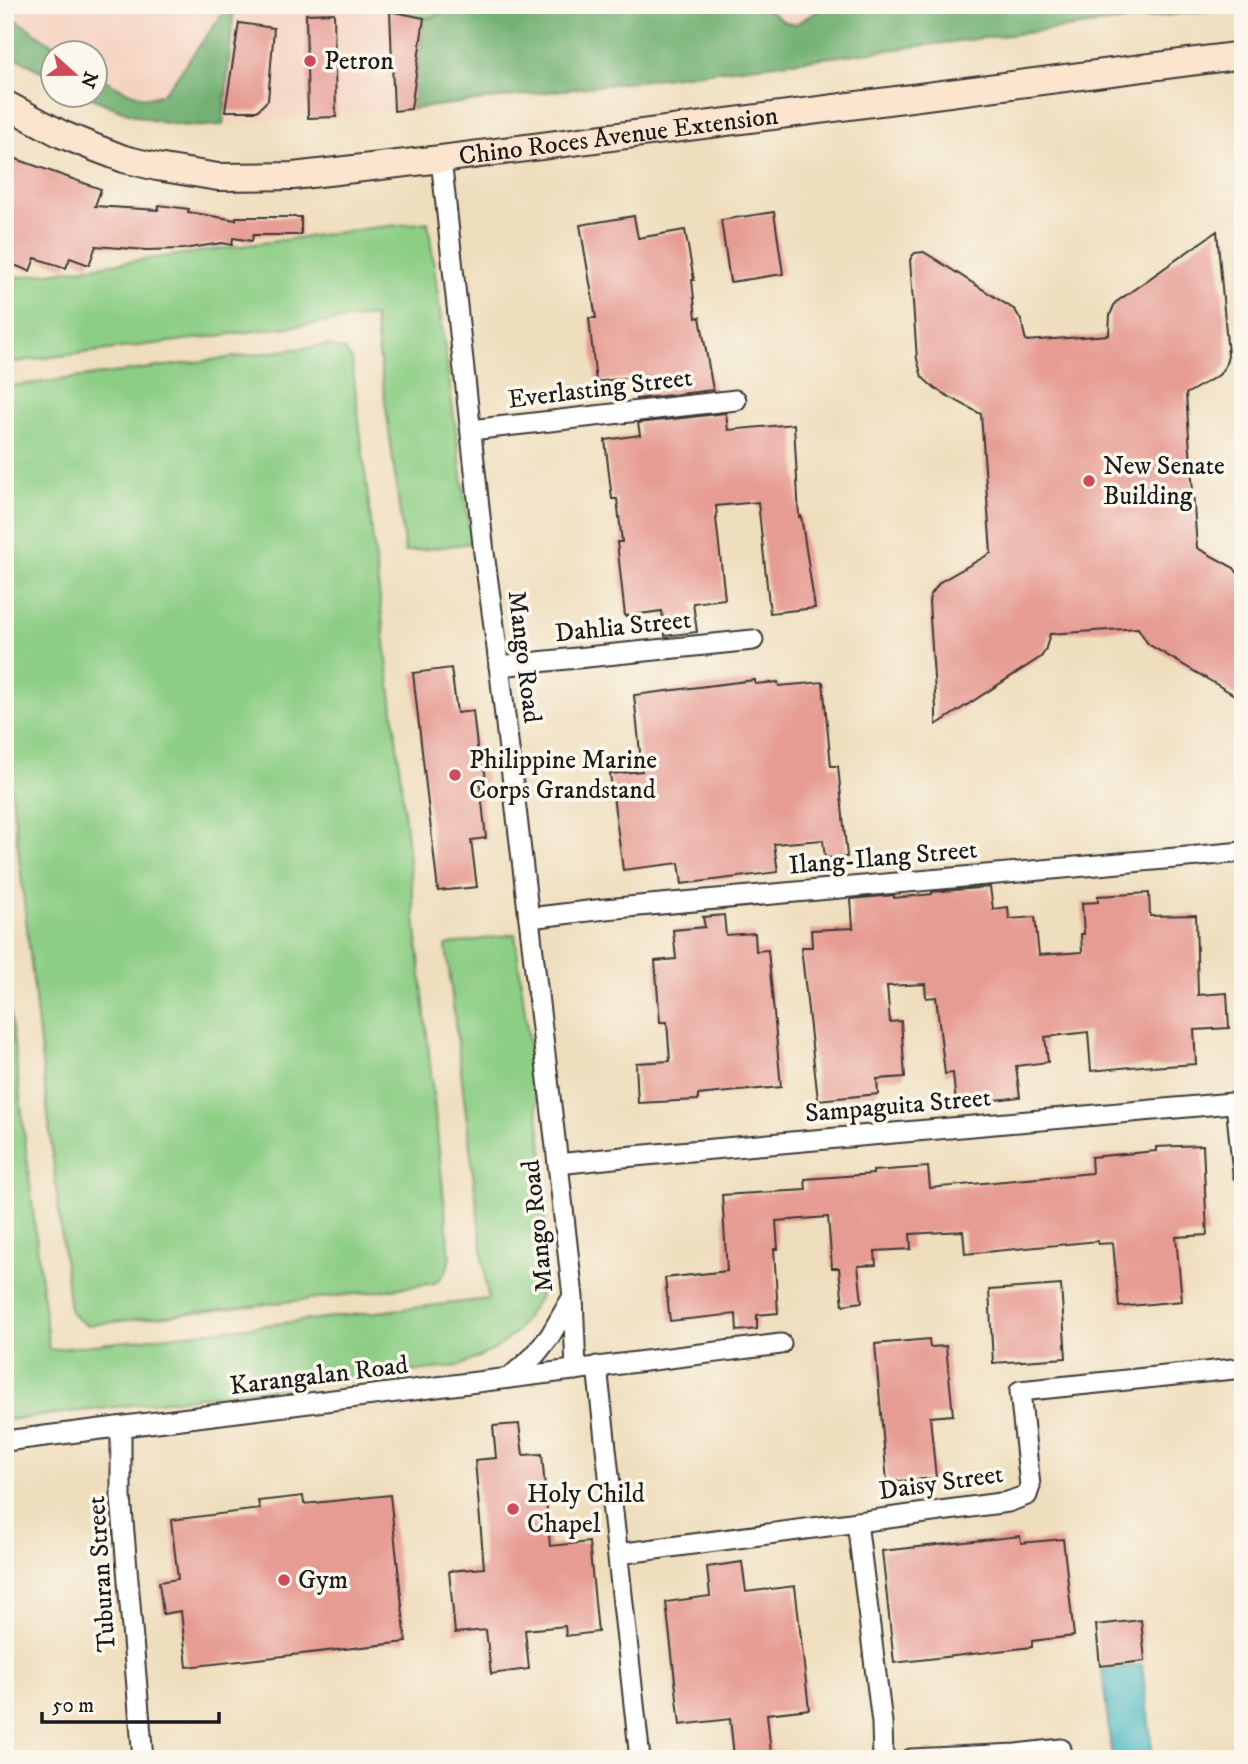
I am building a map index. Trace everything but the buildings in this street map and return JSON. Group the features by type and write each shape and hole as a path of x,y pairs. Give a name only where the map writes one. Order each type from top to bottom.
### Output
{"main road":[{"name":"Chino Roces Avenue Extension","path":"5,104 61,134 124,159 218,177 293,176 1243,55"}],"street":[{"name":"Mango Road","path":"441,159 484,553 573,1297 576,1370"},
{"name":"Everlasting Street","path":"471,430 736,400"},
{"name":"Dahlia Street","path":"499,666 753,640"},
{"name":"Ilang-Ilang Street","path":"529,918 1243,852"},
{"name":"Sampaguita Street","path":"558,1164 1239,1102"},
{"path":"1239,1102 1243,1173"},
{"path":"509,1378 535,1355 550,1336 573,1297"},
{"name":"Karangalan Road","path":"5,1441 781,1344"},
{"path":"597,1366 640,1759"},
{"name":"Daisy Street","path":"618,1554 1008,1502 1027,1495 1031,1486 1020,1391 1243,1368"},
{"name":"Tuburan Street","path":"121,1427 121,1497 143,1759"},
{"path":"857,1522 882,1723 883,1759"},
{"path":"911,1759 1016,1756 1061,1749"}],"shaded area":[{"path":"5,5 1243,5 411,109 191,126 141,118 108,105 108,38 38,38 38,70 5,52"}],"green space":[{"path":"229,5 234,5 223,125 163,123 108,104 108,82 144,97 161,94"},
{"path":"391,5 451,5 437,16 423,18 390,11"},
{"path":"451,5 761,5 783,21 795,24 824,5 1243,6 411,109 424,18 439,15"},
{"path":"5,12 43,38 38,38 38,70 5,52"},
{"path":"428,222 471,543 405,552 374,316 5,363 5,279"},
{"path":"326,345 345,350 352,361 398,753 450,1258 446,1272 435,1283 87,1325 70,1311 5,732 5,387"},
{"path":"515,934 545,1171 545,1277 539,1298 515,1333 494,1350 459,1366 5,1420 5,966 49,1350 488,1299 446,945"}],"water":[{"path":"1142,1665 1153,1757 1112,1759 1102,1670"}],"place":[{"name":"Petron","path":"310,61"},
{"name":"New Senate Building","path":"1089,481"},
{"name":"Philippine Marine Corps Grandstand","path":"455,775"},
{"name":"Holy Child Chapel","path":"513,1509"},
{"name":"Gym","path":"284,1580"}]}
